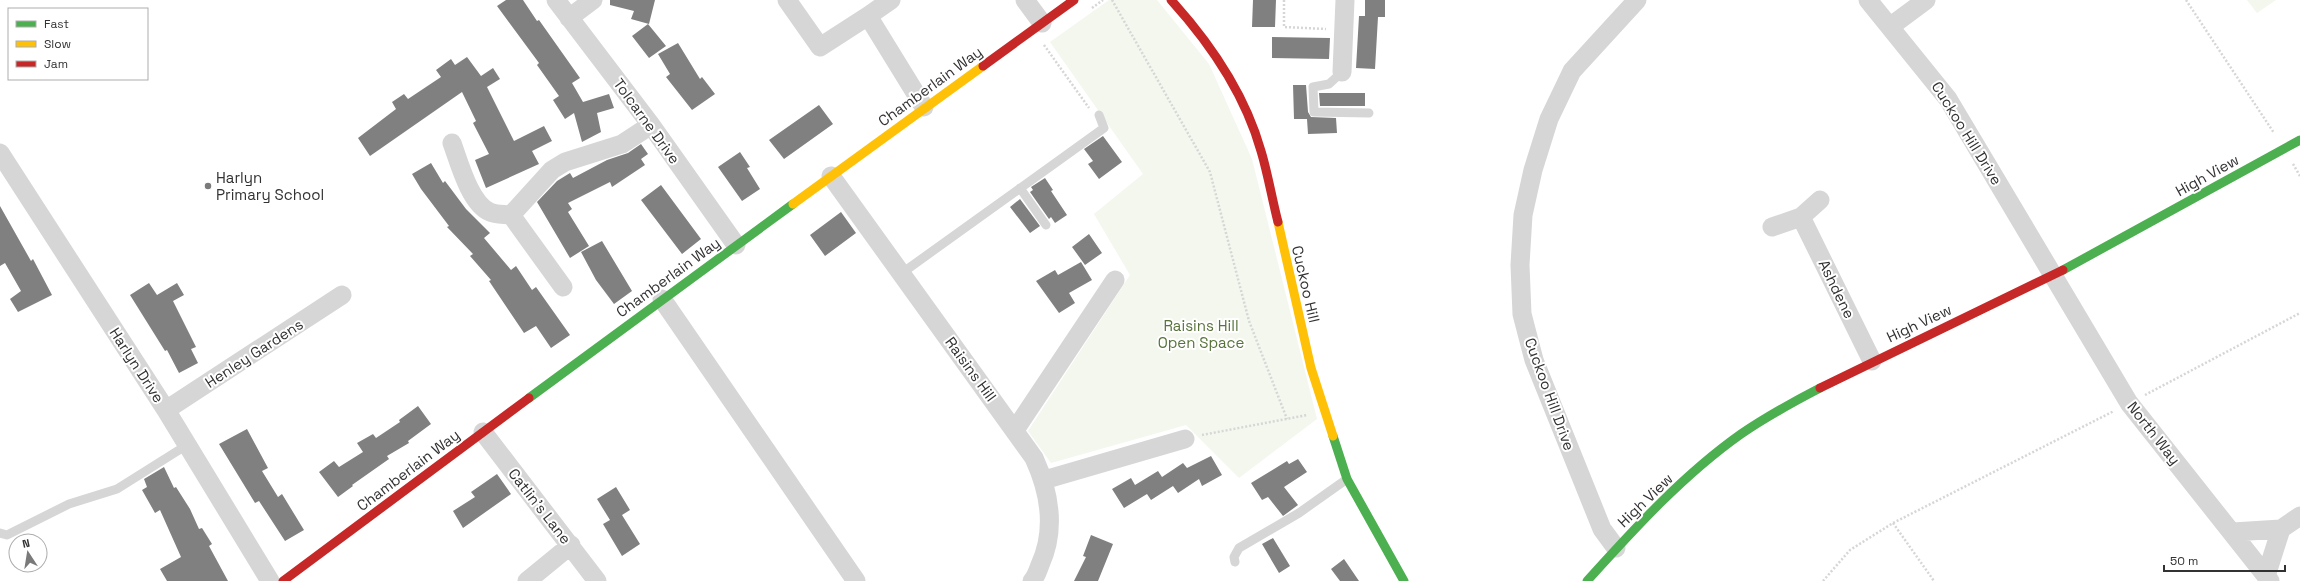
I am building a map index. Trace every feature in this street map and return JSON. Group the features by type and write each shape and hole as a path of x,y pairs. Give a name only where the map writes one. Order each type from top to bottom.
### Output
{"street":[{"name":"Tolcarne Drive","path":"556,0 652,125 736,245"},
{"path":"569,18 594,0"},
{"path":"787,0 820,47 891,0"},
{"path":"1025,0 1038,26"},
{"name":"Chamberlain Way","path":"283,581 662,299 924,107 1074,0"},
{"name":"Cuckoo Hill","path":"1171,0 1190,20 1218,60 1242,101 1261,150 1311,368 1347,479 1404,581"},
{"path":"1342,72 1345,0"},
{"name":"Cuckoo Hill Drive","path":"1616,548 1602,529 1534,360 1522,314 1520,266 1523,215 1533,170 1549,119 1572,71 1637,0"},
{"name":"Cuckoo Hill Drive","path":"1868,0 1891,26 1948,99 2054,275"},
{"path":"1891,26 1926,0"},
{"path":"868,16 924,107"},
{"path":"512,215 552,170 565,162 622,144 652,125"},
{"name":"High View","path":"1587,581 1616,548 1667,497 1741,434 1791,403 1872,361 2054,275 2300,140"},
{"path":"452,143 467,184 477,200 489,212 512,215 563,287"},
{"name":"Harlyn Drive","path":"0,153 166,410 270,581"},
{"name":"Raisins Hill","path":"831,176 1016,430 1034,458 1044,480 1050,521 1046,551 1032,581"},
{"path":"1772,227 1801,217 1820,200"},
{"name":"Ashdene","path":"1801,217 1872,361"},
{"name":"North Way","path":"2054,275 2129,403 2233,532 2268,579"},
{"path":"1016,430 1115,280"},
{"name":"Henley Gardens","path":"166,410 342,295"},
{"path":"662,299 856,581"},
{"name":"Catlin's Lane","path":"483,432 571,546 596,581"},
{"path":"1044,480 1185,439"},
{"path":"2233,532 2281,529 2300,516"},
{"path":"2268,579 2281,529"},
{"path":"527,581 571,546"}],"lane":[{"path":"1342,72 1329,84 1314,86 1314,112 1369,114"},
{"path":"902,273 1104,128 1099,115"},
{"path":"1020,188 1046,225"},
{"path":"0,532 7,535 69,504 117,489 188,445"},
{"path":"1235,562 1234,557 1239,548 1299,513 1347,479"}],"path":[{"path":"1112,0 1210,172 1249,321 1287,419"},
{"path":"1284,0 1284,27 1344,30"},
{"path":"2186,0 2284,149 2300,176"},
{"path":"1038,26 1090,109 1099,115"},
{"path":"1823,581 1850,550 1893,523 2129,403 2300,313"},
{"path":"1185,439 1319,412 1328,420"},
{"path":"1893,523 1934,581"}],"green space":[{"name":"Raisins Hill Open Space","path":"1109,0 1157,0 1209,64 1252,159 1317,419 1239,478 1186,425 1051,463 1028,431 1130,275 1094,214 1143,174 1050,42"},
{"path":"2247,0 2276,0 2257,13"}],"building":[{"path":"506,0 523,0 537,21 539,20 580,78 572,83 583,102 609,94 614,108 597,113 601,132 582,142 574,113 565,119 553,100 559,96 537,65 539,63 497,6"},
{"path":"610,0 655,0 649,24 631,19 634,11 610,5"},
{"path":"1253,0 1276,0 1275,27 1252,27"},
{"path":"1365,0 1385,0 1385,17 1378,17 1375,69 1356,68 1359,16 1365,16"},
{"path":"648,24 666,46 649,58 632,36"},
{"path":"1272,37 1330,38 1329,59 1272,58"},
{"path":"678,43 700,79 702,77 715,94 692,110 666,77 670,74 658,54"},
{"path":"467,57 481,76 493,68 500,79 487,87 514,141 544,126 552,141 532,151 539,164 486,188 475,160 489,154 473,123 476,121 462,92 370,156 358,138 396,109 392,102 404,94 408,99 441,77 436,70 451,59 455,65"},
{"path":"1293,85 1306,85 1308,112 1311,117 1336,118 1337,133 1308,134 1307,119 1294,119"},
{"path":"1319,93 1365,93 1365,106 1320,106"},
{"path":"819,105 833,124 784,159 769,140"},
{"path":"1103,136 1122,162 1099,179 1088,164 1093,161 1084,149"},
{"path":"641,144 648,154 641,159 645,165 612,187 610,182 568,203 572,209 568,212 589,246 570,258 537,202 557,181 570,173 573,178 607,160 628,153"},
{"path":"740,152 750,167 747,168 760,189 742,201 718,167"},
{"path":"431,163 443,183 445,181 466,209 490,233 484,238 511,270 516,266 532,290 536,287 570,335 551,348 536,326 524,333 489,281 491,280 470,256 473,254 447,227 449,226 421,189 412,174"},
{"path":"1045,178 1053,190 1051,191 1067,215 1055,223 1051,217 1049,219 1030,192 1033,190 1031,187"},
{"path":"661,185 701,239 682,254 641,200"},
{"path":"1020,199 1040,226 1030,233 1010,207"},
{"path":"0,206 31,261 33,259 52,295 18,312 10,299 21,291 5,263 0,266"},
{"path":"841,212 856,233 825,256 810,235"},
{"path":"1089,234 1102,253 1085,265 1072,247"},
{"path":"602,241 632,291 614,304 596,280 581,252"},
{"path":"1081,262 1092,280 1069,293 1075,303 1059,313 1036,281 1055,270 1058,275"},
{"path":"149,283 157,295 177,283 184,295 173,301 196,347 191,349 198,363 179,373 167,350 165,351 130,295"},
{"path":"418,406 431,424 408,441 409,443 387,456 389,459 352,485 353,486 338,497 319,472 334,461 339,467 363,452 357,443 373,434 376,438 400,422 399,420"},
{"path":"247,429 268,468 262,471 278,497 282,494 304,530 285,541 259,501 255,503 219,444"},
{"path":"1211,456 1222,475 1202,486 1199,479 1178,493 1173,486 1151,500 1147,494 1124,508 1112,489 1131,478 1135,485 1158,471 1162,477 1183,463 1187,468"},
{"path":"1298,459 1307,472 1284,487 1298,505 1283,516 1268,497 1262,500 1251,483 1287,461 1289,464"},
{"path":"164,467 174,488 176,487 190,509 199,529 202,528 212,544 209,546 228,581 167,581 160,569 181,557 160,510 155,513 142,490 147,487 144,479"},
{"path":"497,474 511,494 463,528 453,511 475,497 471,492"},
{"path":"616,487 630,510 622,515 640,544 622,556 603,524 610,520 597,499"},
{"path":"1091,535 1113,544 1098,581 1074,581 1086,557 1083,556"},
{"path":"1273,538 1290,566 1279,573 1262,544"},
{"path":"1344,559 1359,581 1340,581 1331,569"}],"traffic: fast":[{"path":"2063,270 2300,140"},
{"path":"529,398 793,204"},
{"path":"1587,581 1641,522 1699,467 1750,428 1820,388"},
{"path":"1333,436 1347,479 1404,581"}],"traffic: slow":[{"path":"793,204 983,66"},
{"path":"1278,222 1311,368 1333,436"}],"traffic: jam":[{"path":"983,66 1074,0"},
{"path":"1171,0 1199,34 1225,70 1246,109 1261,151 1278,222"},
{"path":"1820,388 2063,270"},
{"path":"283,581 529,398"}],"place":[{"name":"Harlyn Primary School","path":"208,186"}]}
